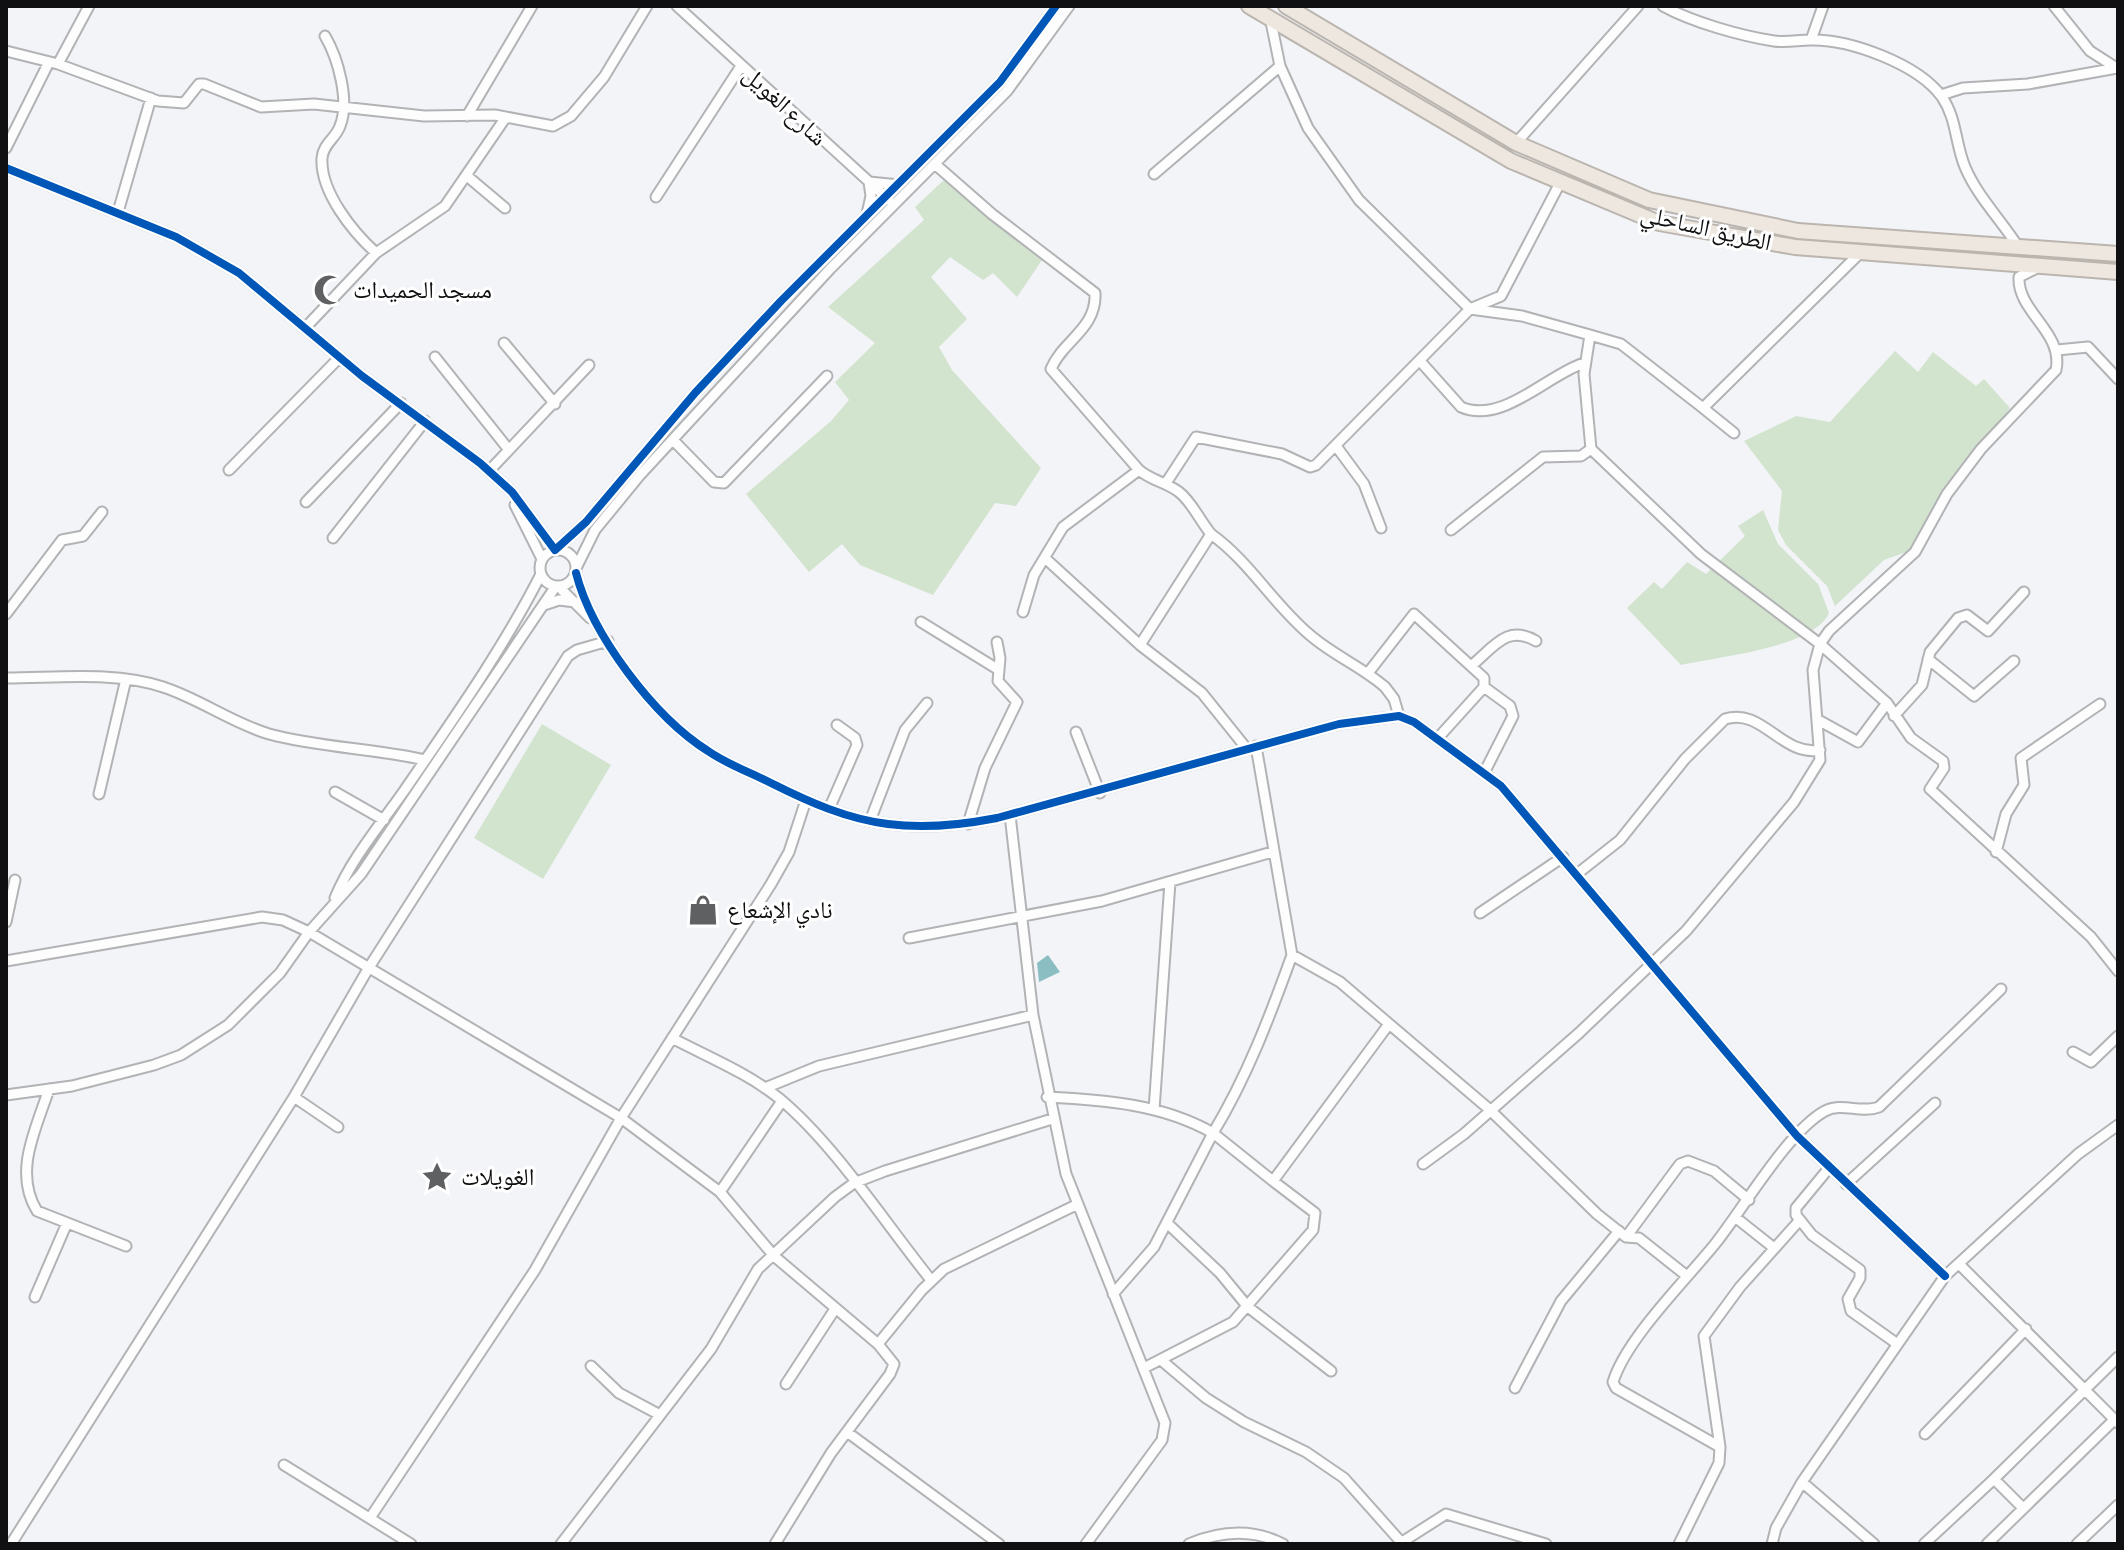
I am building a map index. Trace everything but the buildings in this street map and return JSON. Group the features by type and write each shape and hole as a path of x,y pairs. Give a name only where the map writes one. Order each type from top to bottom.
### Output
{"highway":[{"name":"الطريق الساحلي","path":"1249,6 1458,131 1560,183 1659,223 1795,247 2118,272"},
{"name":"الطريق الساحلي","path":"1286,6 1516,143 1649,200 1798,231 2118,254"}],"street":[{"path":"6,148 89,6"},
{"path":"467,116 532,6"},
{"path":"6,51 54,63 151,98 184,103 201,83 261,107 342,106 382,113 506,117 553,126 571,116 604,77 647,6"},
{"name":"شارع الغويل","path":"677,6 895,205"},
{"path":"542,559 572,536 731,354 1000,82 1056,6"},
{"path":"6,1095 142,1069 181,1055 205,1041 251,1004 280,973 334,901 356,880 557,586 567,584 584,549 640,475 830,269 936,165 1025,70 1069,6"},
{"path":"1516,143 1638,6"},
{"path":"1663,6 1698,21 1769,40 1811,40 1872,50 1914,73 1941,95 1954,121 1964,165 1975,187 2019,248"},
{"path":"1811,40 1823,6"},
{"path":"2054,6 2090,51 2118,68"},
{"path":"1270,17 1280,66 1308,128 1359,200 1470,309 1533,318 1621,344 1734,433"},
{"path":"325,36 335,57 342,106 340,127 323,151 324,172 338,207 376,253"},
{"path":"656,197 741,66"},
{"path":"1154,174 1280,66"},
{"path":"1941,95 1963,88 2028,84 2118,68"},
{"path":"118,212 151,98"},
{"path":"306,327 376,253 445,206 506,117"},
{"path":"936,165 992,214 1095,293 1094,307 1083,333 1051,369 1139,470 1157,483 1166,483 1187,499 1211,534 1233,550 1281,607 1310,635 1368,673 1394,699 1399,716"},
{"path":"6,168 118,212 219,259 306,327 339,358 489,471 555,550 570,554 576,570 579,599"},
{"path":"467,176 505,208"},
{"path":"866,217 870,203 869,182 899,185"},
{"path":"1166,483 1196,437 1282,454 1310,467 1336,446 1470,309 1501,296 1560,183"},
{"path":"1703,408 1860,253"},
{"path":"1423,1164 1464,1134 1579,1033 1686,931 1794,802 1818,768 1820,721 1813,670 1820,644 1829,631 1915,552 1947,494 1972,460 2056,370 2057,350 2018,291 2019,277 2039,267"},
{"path":"1590,335 1584,363 1591,449 1701,554 1820,644 1887,703 1911,738 1944,765 1930,789 2091,937 2118,971"},
{"path":"504,343 555,404"},
{"path":"2057,350 2088,347 2118,379"},
{"path":"435,357 509,450"},
{"path":"229,470 339,358"},
{"path":"1420,361 1461,407 1468,410 1505,407 1584,363"},
{"path":"489,471 589,365"},
{"path":"673,440 714,482 724,483 827,376"},
{"path":"306,502 401,403"},
{"path":"333,538 425,421"},
{"path":"1336,446 1364,484 1381,528"},
{"path":"1451,530 1543,457 1581,456 1591,449"},
{"path":"1023,612 1028,588 1069,521 1139,470"},
{"path":"334,901 348,871 425,760 517,618 541,574 542,559 503,485"},
{"path":"6,614 62,540 83,536 102,512"},
{"path":"1140,645 1211,534"},
{"path":"548,540 572,536"},
{"path":"579,599 584,549"},
{"path":"1045,558 1140,645 1202,693 1252,747 1292,955 1268,1022 1232,1101 1167,1223 1140,1266 1113,1294"},
{"path":"541,574 547,582 579,599 660,711 696,743 806,800 870,821 902,826 968,824 1100,793 1339,724 1399,716 1437,739 1501,786 1797,1136 1945,1276"},
{"path":"1894,716 1922,685 1928,659 1958,618 1967,615 1988,631 2024,592"},
{"path":"544,605 579,599"},
{"path":"1368,673 1414,614 1484,678 1484,687 1437,739"},
{"path":"921,622 999,670"},
{"path":"1471,666 1510,634 1523,633 1536,641"},
{"path":"11,1544 294,1097 368,969 568,656 605,637"},
{"path":"968,824 985,768 1017,702 999,684 997,642"},
{"path":"1928,659 1974,696 2014,661"},
{"path":"6,678 126,679 173,691 267,733 323,746 384,751 425,760"},
{"path":"99,794 126,679"},
{"path":"1484,687 1510,706 1513,716 1484,773"},
{"path":"870,821 905,730 927,703"},
{"path":"1820,721 1858,742 1887,703"},
{"path":"1996,852 2006,814 2024,785 2021,758 2100,704"},
{"path":"1577,874 1620,840 1685,759 1725,719 1744,718 1796,750 1820,750"},
{"path":"829,809 857,745 855,738 837,725"},
{"path":"1076,732 1100,793"},
{"path":"335,792 384,820"},
{"path":"370,1518 535,1270 621,1118 780,871 806,800"},
{"path":"1010,815 1019,919 1052,1119 1076,1205 1163,1415 1165,1432 1086,1544"},
{"path":"909,938 1019,919 1170,882 1272,852"},
{"path":"1480,913 1563,857"},
{"path":"6,922 15,880"},
{"path":"1154,1110 1170,882"},
{"path":"6,961 262,917 283,920 309,932 621,1118 720,1192 774,1256 892,1358 893,1369 847,1432 775,1544"},
{"path":"1292,955 1340,982 1489,1109 1622,1234 1639,1238 1687,1276"},
{"path":"1720,1447 1613,1385 1618,1370 1654,1314 1749,1200 1797,1136 1824,1111 1838,1107 1868,1111 1879,1107 2001,989"},
{"path":"765,1088 819,1066 1033,1015"},
{"path":"1273,1181 1389,1024"},
{"path":"2073,1052 2091,1062 2118,1036"},
{"path":"672,1038 765,1088 782,1101 854,1183 931,1280"},
{"path":"49,1089 25,1172 30,1199 37,1211 126,1246"},
{"path":"294,1097 338,1127"},
{"path":"1047,1097 1111,1101 1185,1119 1213,1133 1315,1213 1316,1225 1248,1307 1225,1328 1144,1368"},
{"path":"720,1192 782,1101"},
{"path":"1846,1184 1935,1103"},
{"path":"561,1544 711,1349 758,1269 854,1183 958,1146 1052,1119"},
{"path":"1772,1544 1776,1528 1802,1482 1945,1276 2078,1154 2118,1125"},
{"path":"1515,1388 1561,1301 1680,1164 1688,1161 1714,1171 1749,1200"},
{"path":"1829,1168 1796,1208 1799,1221 1860,1270 1860,1278 1848,1299 1851,1311 1896,1343"},
{"path":"878,1344 931,1280 961,1259 1076,1205"},
{"path":"1735,1217 1774,1248"},
{"path":"1679,1544 1719,1463 1720,1447 1704,1336 1799,1221"},
{"path":"35,1297 67,1223"},
{"path":"1167,1223 1220,1273 1248,1307 1331,1371"},
{"path":"1959,1264 2116,1421 1987,1544"},
{"path":"786,1384 835,1309"},
{"path":"1925,1434 2026,1329"},
{"path":"1924,1544 2118,1357"},
{"path":"1161,1360 1206,1398 1244,1422 1306,1452 1344,1478 1400,1543 1446,1514 1546,1544"},
{"path":"591,1366 619,1393 660,1415"},
{"path":"847,1432 994,1542"},
{"path":"284,1465 409,1543"},
{"path":"1994,1479 2023,1508"},
{"path":"1802,1482 1874,1544"},
{"path":"2077,1544 2118,1505"},
{"path":"1189,1544 1232,1533 1264,1536 1283,1544"}],"green space":[{"path":"944,180 1042,260 1017,297 993,273 983,280 950,257 931,277 967,319 939,347 952,370 1041,468 1016,506 995,503 933,595 860,565 842,544 809,572 746,494 831,421 849,400 835,382 875,343 828,307 924,220 915,207"},
{"path":"1895,351 1918,372 1933,352 1976,386 1984,379 2010,408 1950,489 1912,550 1884,560 1835,606 1827,586 1786,545 1778,530 1782,491 1744,441 1796,416 1830,422"},
{"path":"1763,510 1778,544 1818,584 1829,613 1820,625 1785,643 1681,665 1627,608 1654,582 1662,589 1687,562 1706,574 1745,536 1738,526"},
{"path":"542,724 611,765 543,879 474,838"}],"water":[{"path":"1048,955 1060,972 1039,982 1037,963"}],"cycle path":[{"path":"6,168 176,237 239,273 362,376 480,463 512,492 555,550 586,522 695,393 781,301 1000,82 1056,6"},
{"path":"576,573 584,597 611,648 647,696 687,736 724,761 800,797 873,822 929,826 997,818 1339,724 1399,716 1414,722 1501,786 1797,1136 1945,1276"}],"place":[{"name":"مسجد الحميدات","path":"329,290"},
{"name":"نادي الإشعاع","path":"703,910"},
{"name":"الغويلات","path":"437,1177"}]}
